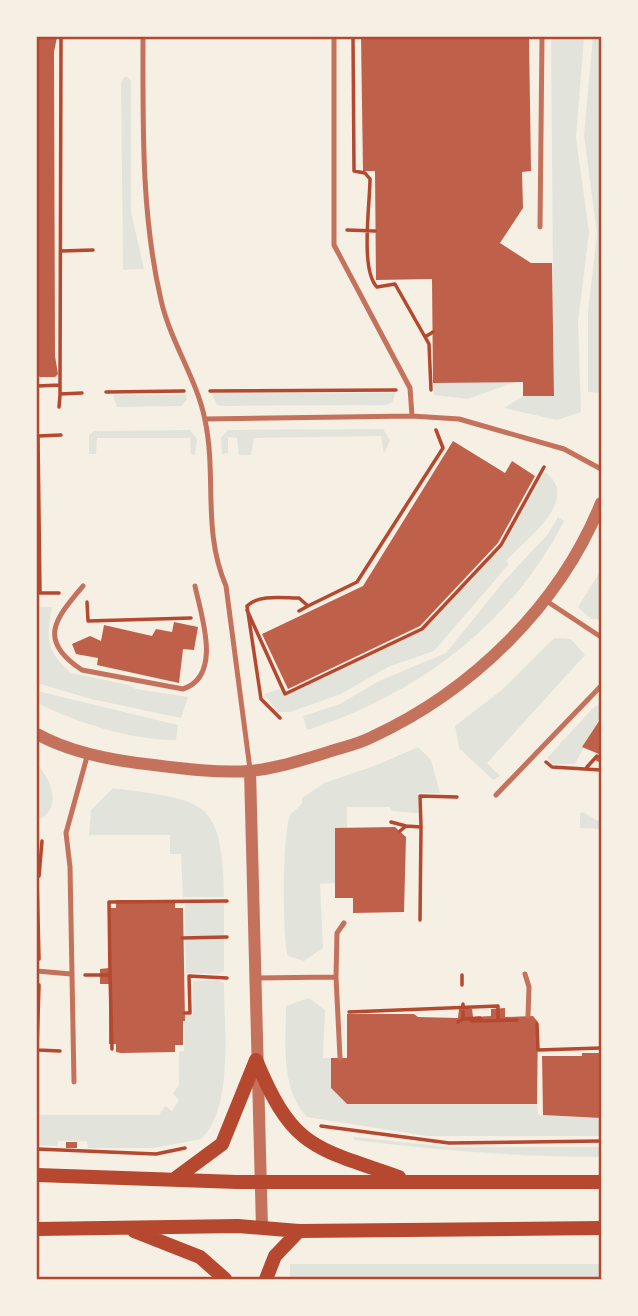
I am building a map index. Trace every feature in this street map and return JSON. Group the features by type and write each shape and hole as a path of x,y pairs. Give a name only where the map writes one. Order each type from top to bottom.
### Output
{"main road":[{"path":"176,1178 222,1144 256,1060"},
{"path":"256,1060 273,1100 291,1127 307,1141 328,1153 411,1181"},
{"path":"37,1175 260,1182 601,1182"},
{"path":"126,1227 200,1258 225,1279"},
{"path":"37,1228 262,1228 299,1231 601,1228"},
{"path":"266,1279 275,1256 299,1231"}],"street":[{"path":"37,734 52,742 88,753 131,762 192,770 250,771 288,764 371,738 414,713 497,653 545,600 569,564 601,503"},
{"path":"250,771 262,1228"}],"lane":[{"path":"143,37 143,163 150,238 161,303 205,419 210,525 216,563 226,586 250,771"},
{"path":"334,37 334,245 410,388 412,416"},
{"path":"540,227 542,37"},
{"path":"205,419 412,416 458,419 487,425 564,449 601,469"},
{"path":"83,586 61,609 55,625 60,651 70,662 82,670 183,689 193,685 200,677 206,650 195,586"},
{"path":"545,600 601,637"},
{"path":"496,795 601,689"},
{"path":"74,1082 70,867 66,833 88,753"},
{"path":"340,1058 337,933 344,923"},
{"path":"37,971 71,974"},
{"path":"525,974 529,987 526,1018"},
{"path":"256,978 336,977"}],"path":[{"path":"59,407 61,37"},
{"path":"353,37 354,171 365,173 370,179 367,261 370,280 377,287 395,284 429,344 431,390"},
{"path":"353,103 362,103"},
{"path":"334,230 375,231"},
{"path":"61,251 93,250"},
{"path":"425,337 433,332"},
{"path":"37,386 60,386"},
{"path":"106,392 396,390"},
{"path":"60,394 82,394"},
{"path":"299,611 327,600 358,582 443,448 436,428"},
{"path":"61,435 38,436 38,541 40,593 65,593"},
{"path":"247,610 285,694 422,629 500,545 544,467"},
{"path":"280,718 261,699 247,610 251,601 263,599 299,598 311,607"},
{"path":"87,601 88,621 191,618 190,609"},
{"path":"537,753 552,767 587,767 601,770"},
{"path":"587,767 597,756"},
{"path":"420,920 421,796 457,797"},
{"path":"391,822 421,827"},
{"path":"400,831 406,826"},
{"path":"39,876 42,841"},
{"path":"112,1049 109,902 227,901"},
{"path":"182,938 227,937"},
{"path":"85,975 110,975"},
{"path":"462,975 462,985"},
{"path":"185,1013 190,1013 189,976 227,978"},
{"path":"463,1006 463,1019"},
{"path":"350,1013 498,1006 498,1020"},
{"path":"458,1022 470,1018 482,1021 526,1018"},
{"path":"537,1019 538,1050 600,1050"},
{"path":"38,1050 73,1051"},
{"path":"315,1125 449,1143 601,1141"},
{"path":"37,1149 156,1154 192,1146"}],"shaded area":[{"path":"551,37 584,37 576,138 589,232 578,322 581,412 557,420 504,408 523,396 554,395"},
{"path":"593,37 601,37 601,393 588,392 588,311 597,234 584,135"},
{"path":"124,77 131,81 131,212 144,269 123,270 121,83"},
{"path":"515,382 468,399 434,395 434,383"},
{"path":"395,393 393,402 386,405 223,406 217,405 212,394"},
{"path":"113,395 186,395 187,400 181,406 117,407"},
{"path":"383,429 390,440 384,454 381,436 254,438 251,455 239,455 237,438 228,437 228,453 222,454 221,438 228,430"},
{"path":"190,430 197,439 195,455 191,454 190,438 97,438 96,454 89,454 89,435 94,431"},
{"path":"545,472 555,483 557,495 546,520 506,561 509,564 434,651 388,667 341,694 290,712 278,712 264,694 280,689 285,696 424,630 502,548"},
{"path":"558,517 564,521 517,593 488,624 457,651 423,676 386,697 307,730 303,716 340,704 379,681 446,653 504,581 548,534"},
{"path":"601,570 601,619 591,619 578,607"},
{"path":"37,607 52,607 49,636 52,651 71,673 129,685 136,689 188,697 181,718 91,699 37,683"},
{"path":"554,638 571,639 585,655 487,763 500,776 493,780 459,748 455,726 502,690"},
{"path":"37,691 178,725 176,740 123,734 87,723 37,703"},
{"path":"601,703 601,715 575,764 553,764 547,758 593,708"},
{"path":"418,747 431,760 440,793 418,793 418,813 391,811 390,807 347,807 347,828 335,828 335,883 320,884 323,948 304,961 288,956 284,884 286,839 291,814 302,803 302,798 324,783 377,765"},
{"path":"37,764 50,784 53,800 47,814 40,819 37,819"},
{"path":"113,788 168,796 202,810 212,822 219,839 224,897 183,897 181,854 170,854 170,835 89,835 91,810"},
{"path":"583,812 601,823 601,829 580,828 580,813"},
{"path":"185,903 224,903 224,971 218,974 186,973"},
{"path":"218,980 224,983 223,1088 219,1108 201,1139 154,1148 88,1148 87,1141 58,1141 58,1146 37,1145 37,1115 159,1115 165,1106 172,1111 179,1100 173,1094 179,1084 179,1052 184,1051 185,1016 193,1015 193,981"},
{"path":"309,998 325,1010 323,1058 331,1058 331,1088 347,1104 537,1104 538,1115 601,1118 601,1136 427,1136 307,1117 292,1093 288,1079 285,1035 286,1006"},
{"path":"354,1137 450,1147 601,1147 601,1157 446,1150 354,1140"},
{"path":"290,1264 601,1264 601,1279 290,1279"}],"building":[{"path":"37,37 57,37 54,52 55,356 58,374 55,377 40,377 37,374"},
{"path":"361,37 529,37 531,171 522,172 523,208 500,243 531,263 552,263 554,396 523,396 523,382 433,383 432,279 376,280 375,171 363,171"},
{"path":"453,441 505,473 512,461 535,476 498,543 420,626 288,689 262,634 363,586"},
{"path":"174,622 198,627 194,650 183,649 179,683 97,665 98,658 76,654 72,644 90,636 101,641 104,625 152,636 156,629 172,632"},
{"path":"601,718 601,763 595,760 599,754 582,747"},
{"path":"395,827 406,837 404,912 353,913 353,898 335,898 335,828"},
{"path":"116,900 175,900 175,908 183,908 185,1021 183,1045 175,1045 175,1052 121,1053 116,1052 116,1044 109,1044 109,984 100,984 100,969 109,968 109,908 116,908"},
{"path":"505,1008 505,1017 533,1016 538,1022 537,1104 347,1104 331,1088 331,1058 347,1058 347,1014 414,1014 418,1017 458,1018 459,1009 472,1009 473,1017 491,1016 491,1009"},
{"path":"582,1053 601,1053 601,1118 543,1115 542,1056 582,1056"},
{"path":"66,1142 77,1142 77,1148 66,1148"}]}
